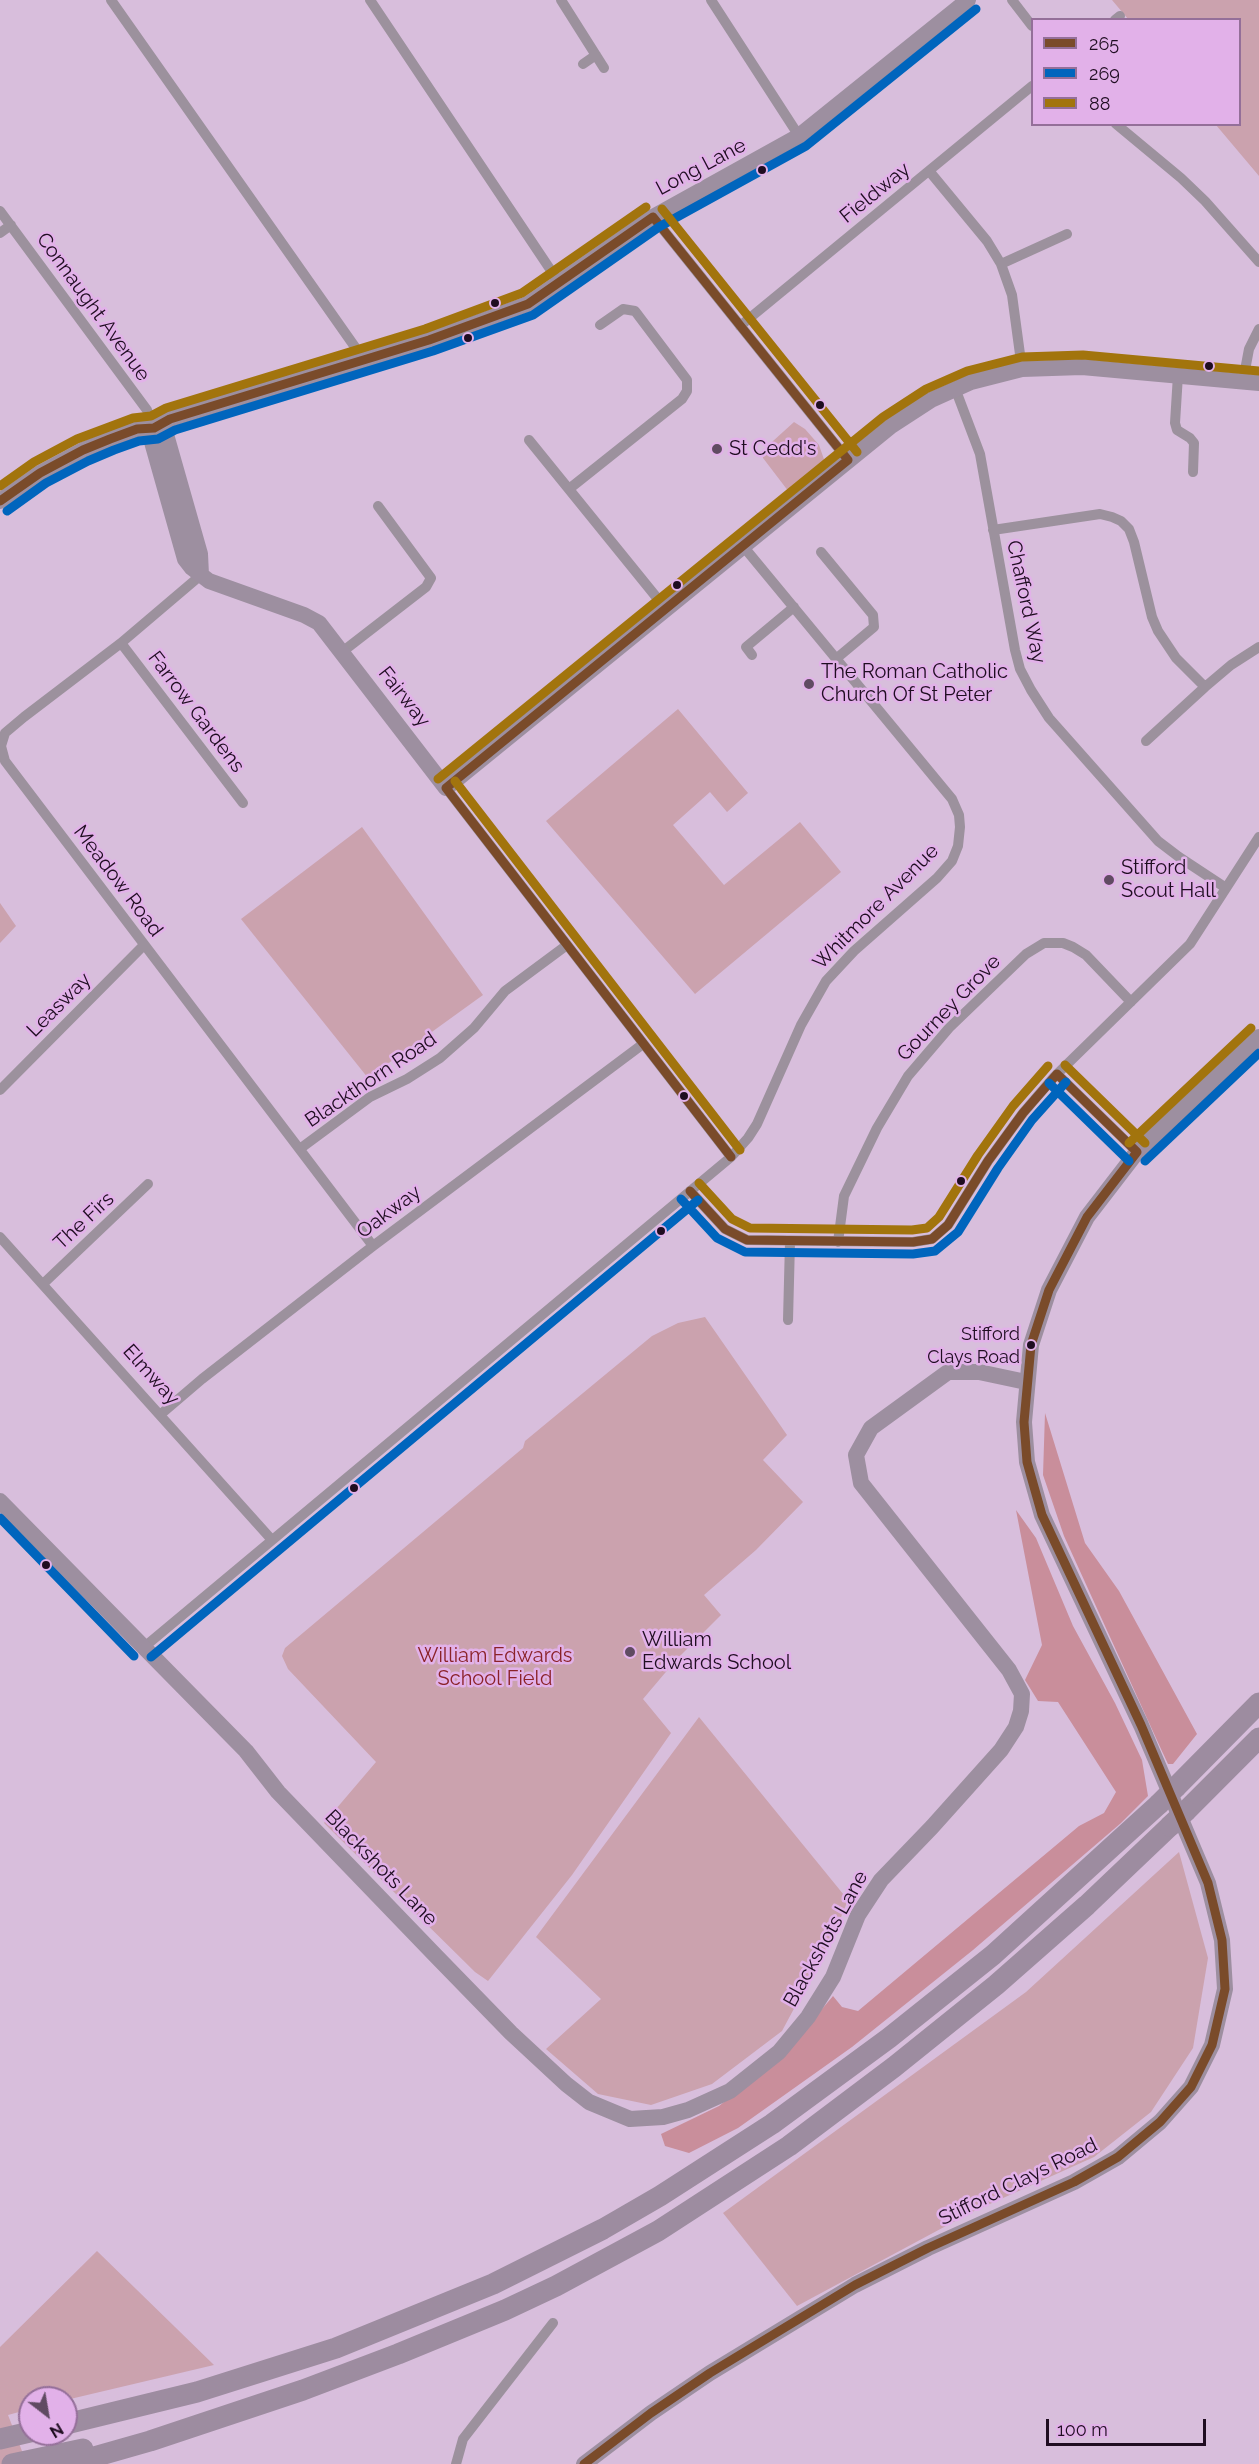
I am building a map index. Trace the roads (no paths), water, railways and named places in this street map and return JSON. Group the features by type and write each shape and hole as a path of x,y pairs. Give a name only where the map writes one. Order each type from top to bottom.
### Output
{"highway":[{"path":"78,2421 197,2392 336,2348 493,2284 603,2229 669,2190 772,2124 889,2038 993,1955 1159,1804 1259,1703"},
{"path":"69,2464 150,2441 356,2371 505,2310 556,2286 658,2230 789,2146 894,2067 996,1985 1087,1905 1259,1738"},
{"path":"12,2464 122,2439 270,2401"},
{"path":"0,2439 18,2435"}],"street":[{"path":"111,0 355,347 361,360"},
{"path":"561,0 604,68"},
{"path":"711,0 800,136"},
{"name":"Long Lane","path":"0,501 39,473 83,450 137,429 154,428 170,419 429,340 534,301 653,217 800,136 968,0"},
{"path":"1012,0 1031,25"},
{"path":"373,1 560,284"},
{"path":"583,64 596,55"},
{"name":"Fieldway","path":"740,327 1031,87"},
{"path":"1118,126 1189,186 1259,262"},
{"path":"930,172 987,240 1001,264 1012,295 1022,369"},
{"name":"Connaught Avenue","path":"0,211 147,410 154,428"},
{"path":"653,217 848,460"},
{"path":"0,233 11,225"},
{"path":"1001,264 1067,234"},
{"path":"569,489 682,399 687,391 687,380 635,311 623,309 600,325"},
{"path":"446,788 908,413 955,388 1022,369 1082,367 1251,382 1251,345 1259,329"},
{"path":"1178,375 1174,423 1177,430 1191,438 1194,443 1193,472"},
{"name":"Chafford Way","path":"955,388 980,454 1015,650 1020,669 1031,690 1049,718 1158,841 1226,888"},
{"path":"154,428 167,438 200,554 201,575"},
{"path":"529,440 666,609"},
{"path":"342,652 426,587 431,578 378,506"},
{"path":"993,530 1100,514 1121,521 1129,529 1134,542 1152,617 1158,631 1176,658 1205,687"},
{"name":"Whitmore Avenue","path":"143,1648 731,1157 757,1124 809,1009 826,981 854,951 945,870 952,861 960,840 959,815 948,793 743,546"},
{"path":"821,552 873,615 874,627 837,658"},
{"name":"Meadow Road","path":"201,575 121,643 24,717 5,734 1,746 5,761 301,1148 373,1246"},
{"name":"Fairway","path":"201,575 209,581 304,615 319,623 731,1157"},
{"path":"752,655 746,647 794,607"},
{"name":"Farrow Gardens","path":"121,643 243,803"},
{"path":"1146,741 1231,665 1259,647"},
{"path":"690,1191 717,1222 735,1236 747,1240 913,1242 932,1239 948,1225 995,1151 1023,1113 1057,1074 1190,944 1259,837"},
{"name":"Gourney Grove","path":"838,1242 844,1196 878,1128 908,1076 949,1028 1026,954 1044,943 1063,943 1073,947 1086,955 1131,1002"},
{"name":"Leasway","path":"0,1090 144,945"},
{"name":"Blackthorn Road","path":"301,1148 370,1097 407,1079 440,1058 474,1028 505,991 567,945"},
{"name":"Stifford Clays Road","path":"584,2464 710,2373 855,2285 928,2248 1074,2182 1118,2157 1160,2122 1191,2087 1212,2045 1225,1989 1221,1940 1208,1883 1142,1725 1042,1515 1028,1462 1024,1422 1031,1344 1048,1290 1087,1217 1137,1152 1259,1037"},
{"name":"Oakway","path":"161,1414 211,1372 373,1246 643,1044"},
{"path":"1057,1074 1137,1152"},
{"name":"The Firs","path":"44,1283 148,1184"},
{"name":"Elmway","path":"0,1237 44,1283 272,1540"},
{"path":"788,1320 790,1242"},
{"name":"Blackshots Lane","path":"0,1501 246,1751 278,1792 511,2033 589,2102 630,2119 663,2117 680,2113 730,2091 779,2052 808,2017 832,1977 858,1915 881,1880 940,1819 1001,1750 1017,1727 1022,1694 1010,1670 861,1483 856,1455 871,1428 948,1372 980,1372 1026,1382"},
{"path":"456,2464 463,2439 553,2323"}],"place":[{"name":"St Cedd's","path":"717,449"},
{"name":"The Roman Catholic Church Of St Peter","path":"809,684"},
{"name":"Stifford Scout Hall","path":"1109,880"},
{"name":"Stifford Clays Road","path":"1031,1345"},
{"name":"William Edwards School","path":"630,1652"}],"park label":[{"name":"William Edwards School Field","path":"495,1668"}]}
